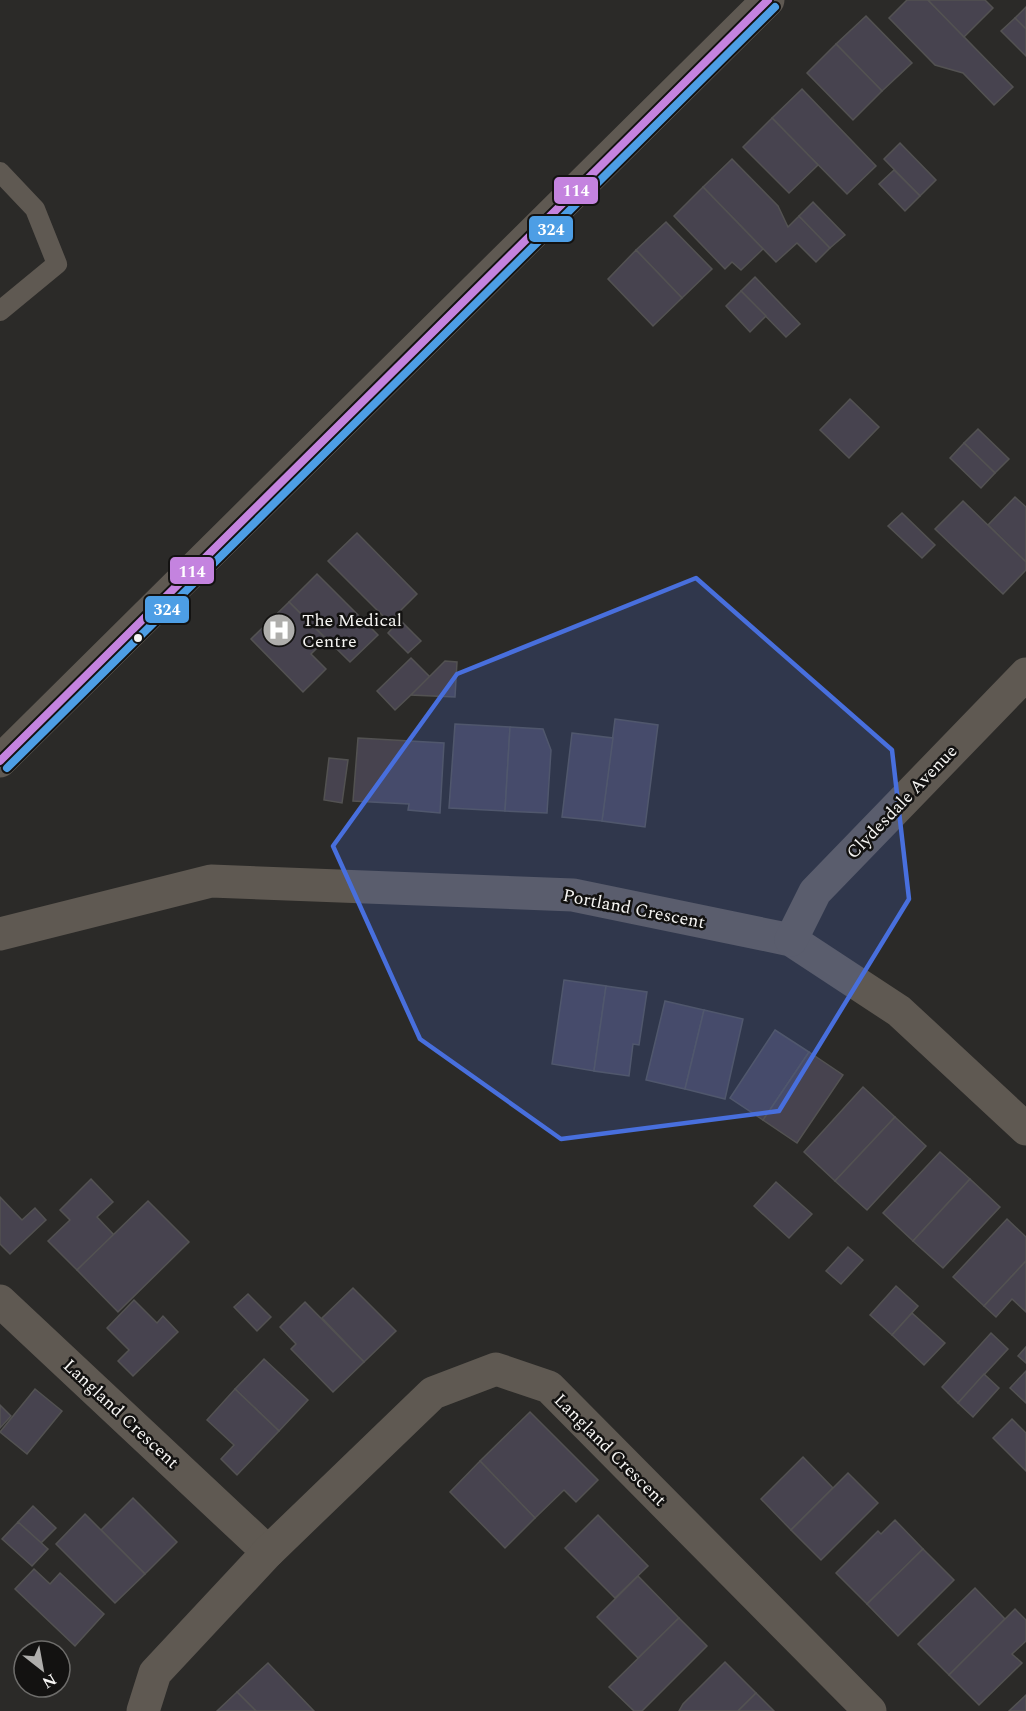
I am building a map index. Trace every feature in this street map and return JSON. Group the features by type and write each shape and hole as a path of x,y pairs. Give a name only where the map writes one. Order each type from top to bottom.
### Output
{"street":[{"path":"0,761 768,0"},
{"name":"Clydesdale Avenue","path":"791,940 815,892 1026,674"},
{"name":"Portland Crescent","path":"0,934 211,881 573,895 791,940 899,1011 1026,1129"},
{"name":"Langland Crescent","path":"0,1301 268,1552"},
{"name":"Langland Crescent","path":"143,1711 154,1673 268,1552 433,1393 496,1369 549,1387 870,1711"}],"lane":[{"path":"0,172 35,209 57,264 0,311"}],"highlighted area":[{"path":"696,578 892,750 909,899 779,1111 561,1139 420,1039 333,846 457,674"}],"building":[{"path":"907,0 928,0 1013,87 994,105 963,73 935,65 889,18"},
{"path":"928,0 985,0 993,8 964,37"},
{"path":"1026,7 1026,29 1015,18"},
{"path":"866,16 912,63 882,91 836,44"},
{"path":"1015,18 1026,29 1026,56 1001,31"},
{"path":"836,44 882,91 853,120 807,73"},
{"path":"802,89 876,166 847,194 772,118"},
{"path":"772,118 818,165 789,193 743,147"},
{"path":"900,143 936,180 920,196 884,159"},
{"path":"732,159 778,206 788,227 799,216 830,248 816,262 797,243 776,262 703,187"},
{"path":"894,170 920,196 905,211 879,184"},
{"path":"703,187 763,249 741,270 732,262 725,269 674,216"},
{"path":"813,202 845,235 830,248 799,216"},
{"path":"666,222 712,269 682,298 636,250"},
{"path":"636,250 682,298 653,326 608,279"},
{"path":"755,277 800,324 786,337 741,291"},
{"path":"741,291 766,316 750,332 726,306"},
{"path":"850,399 879,427 849,458 820,430"},
{"path":"978,429 1009,459 995,473 964,443"},
{"path":"964,443 995,473 981,488 950,458"},
{"path":"1015,497 1026,507 1026,562 988,525"},
{"path":"963,501 1026,562 1026,570 1003,594 935,529"},
{"path":"902,513 935,545 922,558 888,526"},
{"path":"357,533 417,594 389,622 328,561"},
{"path":"317,574 378,635 350,662 289,602"},
{"path":"289,602 326,639 311,654 326,669 303,692 251,639"},
{"path":"400,620 421,641 408,653 388,633"},
{"path":"411,658 430,677 395,710 377,691"},
{"path":"445,661 457,662 455,697 411,695"},
{"path":"615,719 658,725 645,827 602,821"},
{"path":"455,724 510,727 505,811 449,808"},
{"path":"510,727 543,729 551,750 547,813 505,811"},
{"path":"572,733 613,738 602,821 562,817"},
{"path":"358,738 444,743 440,813 408,810 409,804 353,801"},
{"path":"329,758 348,760 342,803 324,800"},
{"path":"564,980 606,986 594,1071 552,1064"},
{"path":"606,986 647,992 639,1045 633,1044 629,1076 594,1071"},
{"path":"665,1001 704,1010 685,1089 646,1080"},
{"path":"704,1010 743,1019 725,1099 685,1089"},
{"path":"775,1030 809,1052 763,1120 730,1098"},
{"path":"809,1052 843,1075 797,1143 763,1120"},
{"path":"863,1087 895,1117 835,1181 804,1152"},
{"path":"895,1117 926,1146 867,1210 835,1181"},
{"path":"940,1152 970,1179 913,1241 883,1213"},
{"path":"91,1179 113,1202 97,1217 114,1235 77,1270 48,1241 70,1220 60,1210"},
{"path":"970,1179 1000,1207 943,1268 913,1241"},
{"path":"776,1182 812,1214 789,1238 754,1206"},
{"path":"0,1197 22,1220 35,1208 46,1220 10,1254 0,1244"},
{"path":"148,1201 189,1242 118,1312 77,1270"},
{"path":"1007,1219 1026,1237 1026,1261 984,1306 953,1277"},
{"path":"848,1247 863,1260 841,1284 826,1271"},
{"path":"1026,1261 1026,1312 1012,1299 996,1317 984,1306"},
{"path":"896,1286 918,1306 892,1335 870,1315"},
{"path":"353,1288 396,1331 364,1362 322,1318"},
{"path":"248,1294 271,1317 257,1331 234,1307"},
{"path":"134,1300 157,1323 163,1316 178,1332 133,1376 118,1361 129,1350 107,1328"},
{"path":"305,1302 364,1362 333,1392 291,1349 296,1344 280,1327"},
{"path":"912,1313 945,1343 924,1365 892,1335"},
{"path":"991,1333 1008,1349 958,1403 942,1387"},
{"path":"1026,1347 1026,1363 1018,1356"},
{"path":"264,1359 308,1400 279,1431 235,1389"},
{"path":"1026,1371 1026,1403 1010,1388"},
{"path":"984,1374 999,1388 973,1417 958,1403"},
{"path":"35,1389 62,1411 27,1454 0,1432"},
{"path":"235,1389 279,1431 237,1475 221,1459 234,1445 207,1420"},
{"path":"0,1405 11,1416 0,1428"},
{"path":"530,1412 598,1480 576,1502 564,1490 535,1518 480,1461"},
{"path":"1012,1419 1026,1433 1026,1471 993,1438"},
{"path":"803,1457 833,1488 791,1530 761,1499"},
{"path":"480,1461 535,1518 505,1548 450,1492"},
{"path":"848,1473 878,1503 821,1560 791,1530"},
{"path":"133,1498 177,1542 145,1574 101,1530"},
{"path":"33,1506 56,1528 41,1543 18,1522"},
{"path":"85,1514 145,1574 115,1603 56,1544"},
{"path":"598,1515 648,1566 615,1598 565,1548"},
{"path":"895,1520 923,1549 867,1604 836,1573 878,1531 881,1534"},
{"path":"18,1522 48,1549 32,1566 2,1539"},
{"path":"923,1549 954,1580 898,1636 867,1604"},
{"path":"34,1569 50,1584 60,1573 104,1614 75,1646 72,1639 68,1639 15,1589"},
{"path":"638,1576 679,1618 638,1658 597,1617"},
{"path":"975,1588 1005,1619 949,1675 918,1644"},
{"path":"1015,1609 1026,1620 1026,1641 1012,1654 1022,1663 979,1705 949,1675"},
{"path":"679,1618 707,1646 642,1711 634,1711 609,1687"},
{"path":"725,1662 756,1693 738,1711 679,1711 683,1704"},
{"path":"268,1663 314,1711 256,1711 237,1692"},
{"path":"237,1692 256,1711 217,1711"},
{"path":"756,1693 774,1711 738,1711"},
{"path":"1026,1695 1026,1711 1009,1711"}],"transit line":[{"name":"114","path":"0,761 768,0"},
{"name":"324","path":"7,768 775,7"}],"place":[{"name":"The Medical Centre","path":"279,630"}]}
